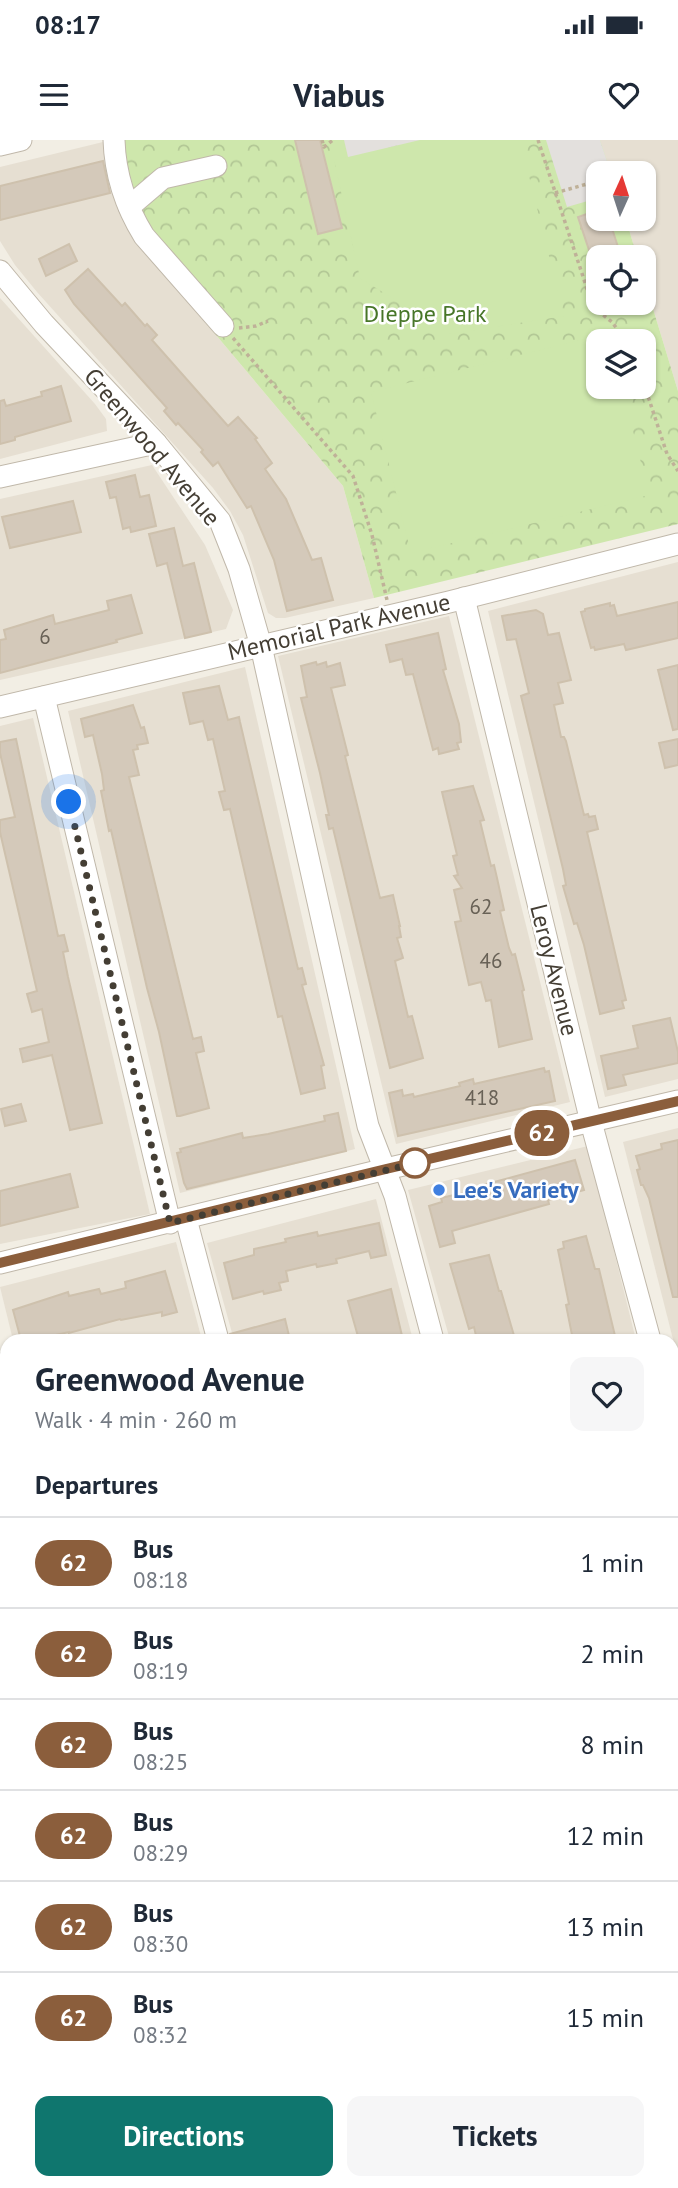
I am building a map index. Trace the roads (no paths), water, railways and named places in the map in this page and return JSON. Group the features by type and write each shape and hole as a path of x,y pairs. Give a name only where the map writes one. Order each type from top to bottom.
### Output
{"street":[{"path":"0,145 21,140"},
{"path":"114,140 115,163 129,207 144,236 223,326"},
{"path":"129,207 163,178 216,166"},
{"name":"Greenwood Avenue","path":"0,271 44,324 156,443 220,522 239,569 261,646 368,1126 386,1169 431,1334"},
{"path":"0,477 156,443"},
{"name":"Memorial Park Avenue","path":"0,707 464,598 678,544"},
{"name":"Leroy Avenue","path":"464,598 591,1122 648,1334"},
{"path":"44,697 178,1221 216,1334"},
{"path":"0,1263 678,1101"}],"place":[{"name":"Lee's Variety","path":"439,1190"}],"park label":[{"name":"Dieppe Park","path":"425,314"}]}
